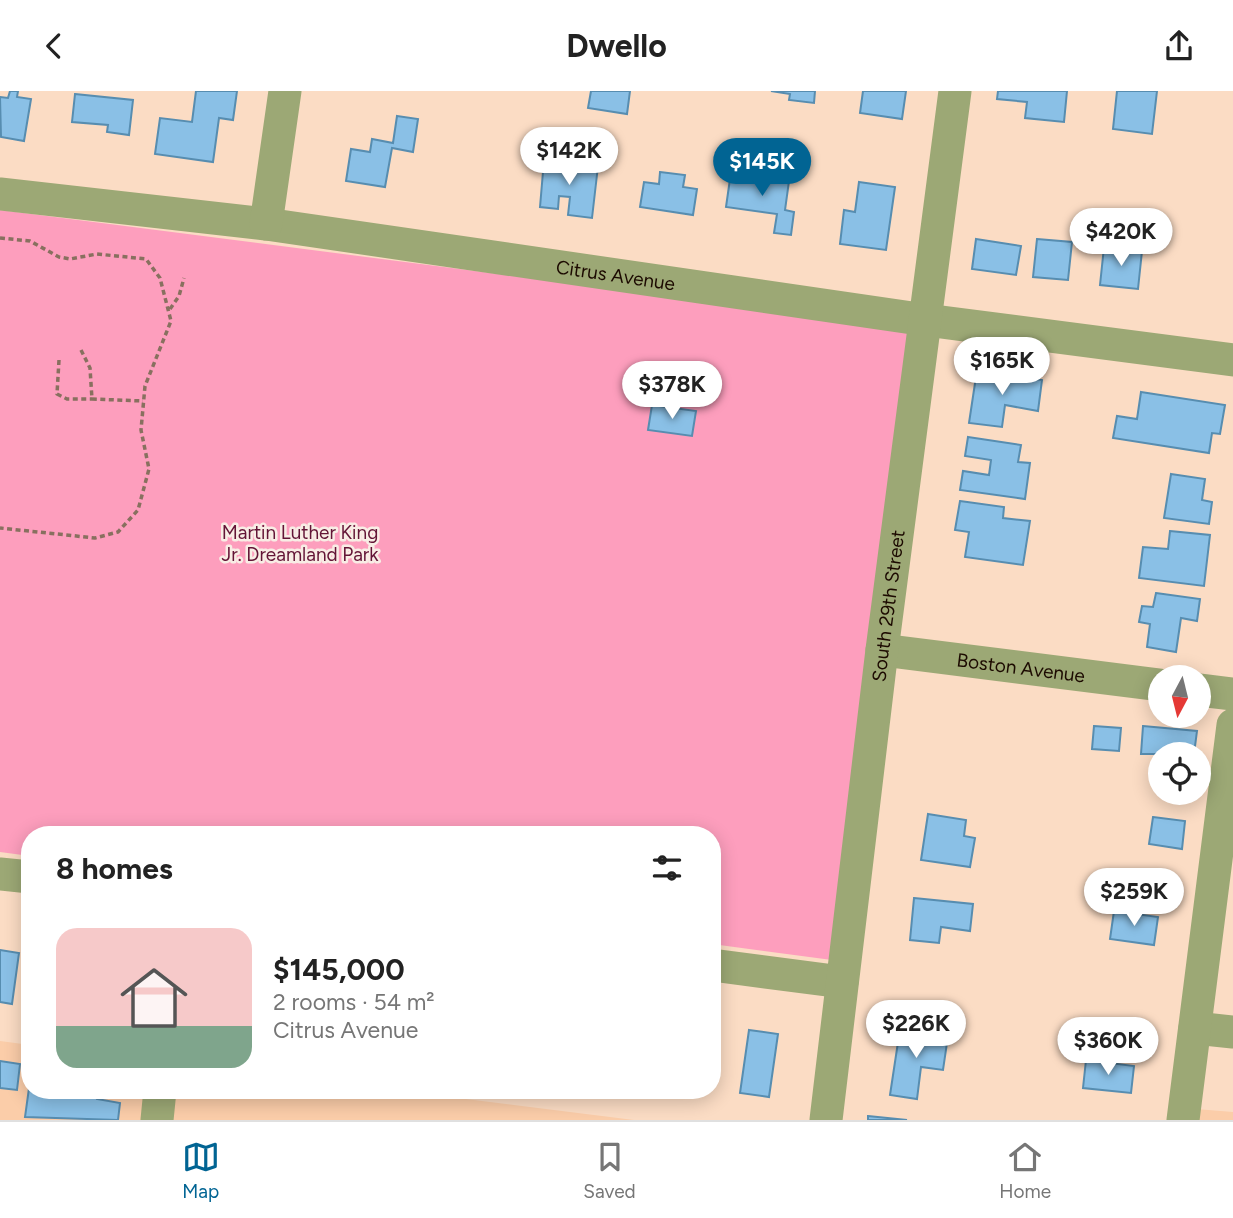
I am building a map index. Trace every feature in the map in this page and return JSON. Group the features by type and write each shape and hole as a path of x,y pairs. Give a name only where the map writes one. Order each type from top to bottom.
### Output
{"street":[{"path":"266,224 285,91"},
{"name":"South 29th Street","path":"826,1120 882,650 955,91"},
{"name":"Citrus Avenue","path":"0,194 266,224 926,320 1233,360"},
{"name":"Boston Avenue","path":"882,650 1148,683"},
{"path":"1211,691 1233,694"},
{"path":"1183,1120 1233,725"},
{"path":"0,874 21,876"},
{"path":"721,966 842,982"},
{"path":"1195,1028 1233,1032"},
{"path":"156,1120 159,1099"}],"path":[{"path":"0,238 30,241 59,257 70,259 106,254 146,259 160,278 170,309 170,328 150,370 143,401 141,430 149,469 138,510 118,533 96,538 0,528"},
{"path":"170,309 179,296 184,278"},
{"path":"81,350 90,368 92,399"},
{"path":"59,360 57,394 67,399 143,401"}],"shaded area":[{"path":"0,1041 21,1044 21,1099 148,1099 145,1120 0,1120"},
{"path":"171,1099 466,1099 634,1120 168,1120"},
{"path":"1196,1109 1233,1112 1233,1120 1195,1120"}],"green space":[{"name":"Martin Luther King Jr. Dreamland Park","path":"0,210 912,327 832,960 721,945 721,826 21,826 21,855 0,852"}],"building":[{"path":"10,91 18,91 17,97 31,99 24,141 1,137 0,97 8,98"},
{"path":"196,91 237,91 233,120 219,118 213,162 155,154 160,118 192,122"},
{"path":"591,91 630,91 627,114 588,108"},
{"path":"771,91 815,91 814,103 789,100 790,94"},
{"path":"863,91 906,91 902,119 860,113"},
{"path":"998,91 1067,91 1064,122 1025,118 1027,102 997,99"},
{"path":"1117,91 1157,91 1152,134 1113,129"},
{"path":"75,94 133,100 129,135 107,132 108,125 72,122"},
{"path":"397,116 418,119 413,152 392,148 385,187 346,181 351,149 370,152 372,139 393,143"},
{"path":"544,160 598,166 592,218 568,215 570,197 559,196 558,209 540,207"},
{"path":"660,172 685,175 683,187 697,189 693,215 640,207 644,182 659,184"},
{"path":"731,172 789,181 785,210 794,212 791,235 774,233 777,214 726,207"},
{"path":"859,182 895,187 886,250 840,244 844,210 855,212"},
{"path":"976,239 1021,246 1016,275 972,269"},
{"path":"1037,239 1072,242 1068,280 1033,277"},
{"path":"1104,247 1142,251 1138,289 1100,285"},
{"path":"977,370 1042,380 1038,411 1005,405 1002,427 969,423"},
{"path":"1141,392 1225,405 1220,434 1212,433 1209,453 1113,438 1117,416 1137,419"},
{"path":"652,405 696,411 692,436 648,430"},
{"path":"968,437 1021,445 1018,462 1030,463 1025,499 960,490 963,471 989,475 991,460 965,456"},
{"path":"1171,474 1205,479 1202,500 1212,502 1209,524 1164,518"},
{"path":"960,501 1004,507 1003,518 1030,521 1023,565 965,557 969,532 955,530"},
{"path":"1170,531 1210,535 1204,586 1139,578 1143,547 1168,549"},
{"path":"1156,593 1200,599 1197,621 1181,618 1176,652 1147,647 1150,624 1139,622 1142,606 1153,607"},
{"path":"1094,726 1121,728 1119,751 1092,749"},
{"path":"1143,726 1197,731 1196,742 1148,742 1148,754 1141,754"},
{"path":"928,814 966,820 964,836 975,838 970,867 921,860"},
{"path":"1153,817 1185,821 1182,849 1149,844"},
{"path":"1148,874 1177,878 1173,903 1145,899"},
{"path":"914,898 973,904 970,931 941,927 939,943 910,940"},
{"path":"1114,911 1158,917 1154,945 1110,939"},
{"path":"0,950 19,953 12,1004 0,1002"},
{"path":"900,1029 948,1036 943,1070 921,1067 917,1099 890,1095"},
{"path":"749,1030 778,1034 769,1097 740,1093"},
{"path":"1086,1060 1134,1066 1131,1093 1083,1088"},
{"path":"0,1061 20,1064 17,1090 0,1088"},
{"path":"28,1099 97,1099 120,1103 118,1120 25,1117"},
{"path":"868,1116 907,1120 868,1120"}]}
